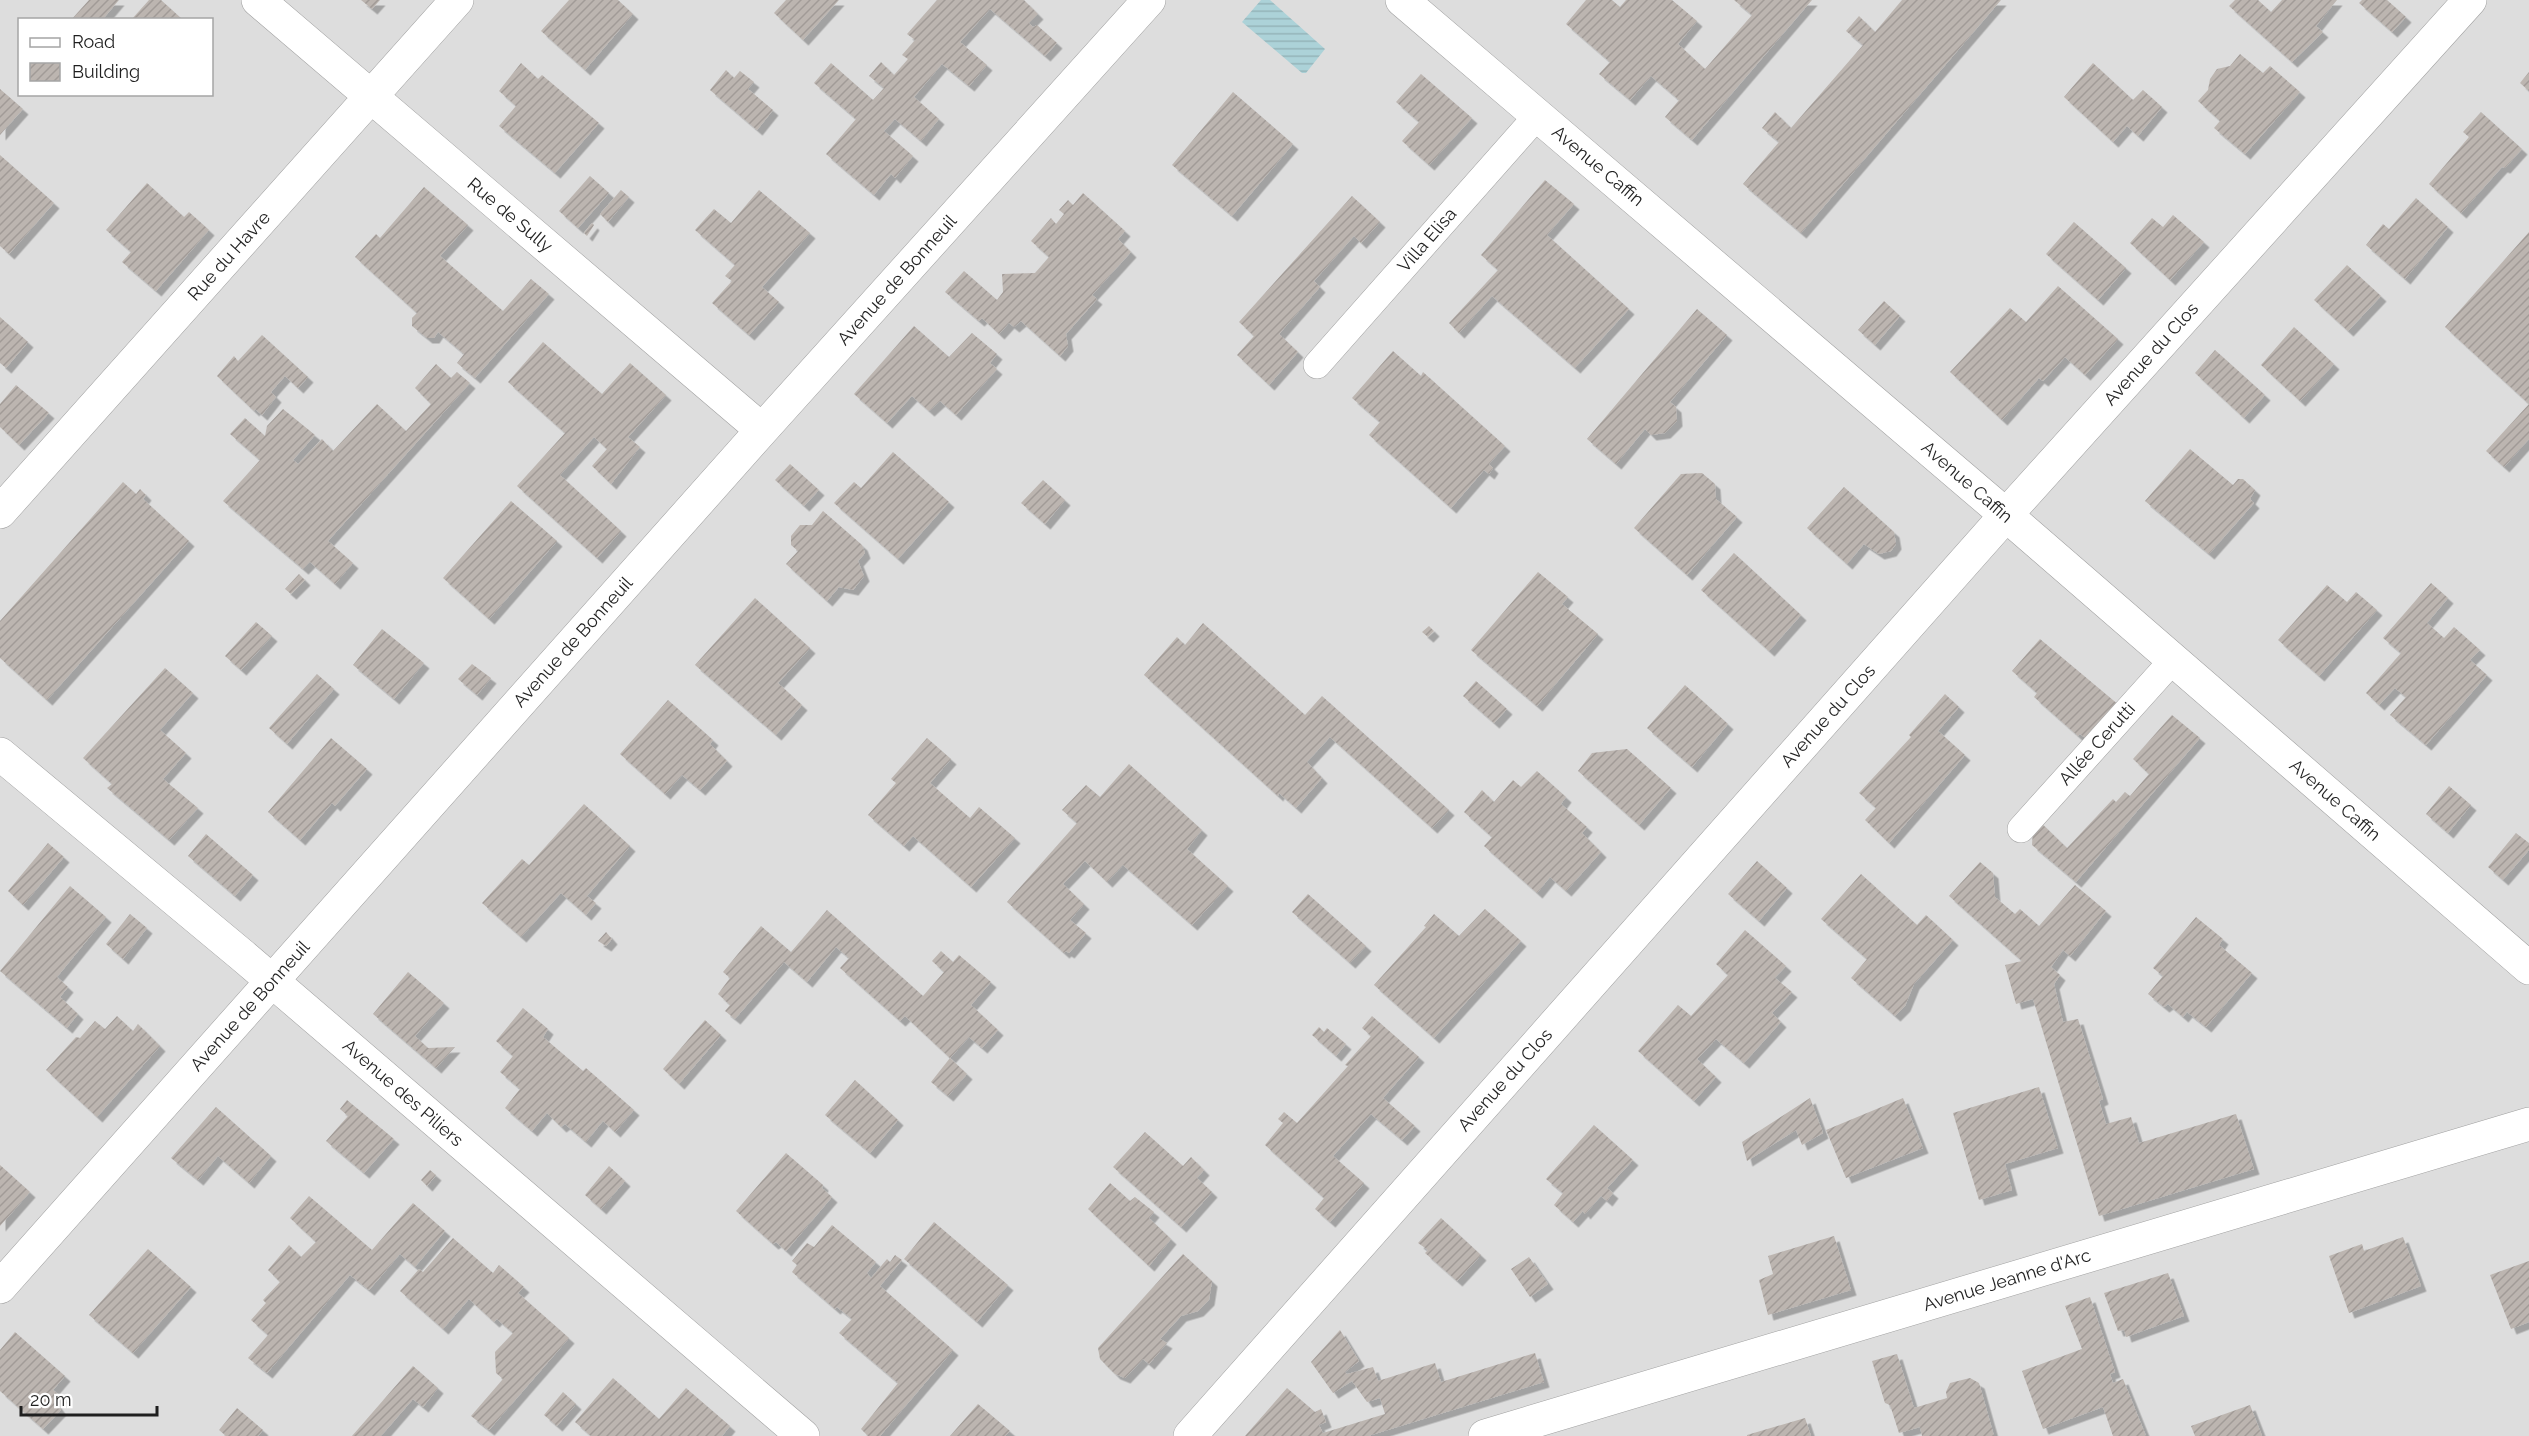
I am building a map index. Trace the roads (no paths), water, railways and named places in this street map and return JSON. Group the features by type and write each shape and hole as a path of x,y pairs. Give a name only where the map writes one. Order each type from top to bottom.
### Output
{"street":[{"name":"Rue de Sully","path":"258,0 762,430"},
{"name":"Rue du Havre","path":"0,512 457,0"},
{"name":"Avenue de Bonneuil","path":"0,1287 762,430 1149,0"},
{"name":"Avenue Caffin","path":"1402,0 2006,515 2529,968"},
{"name":"Avenue du Clos","path":"1190,1436 2006,515 2470,0"},
{"name":"Avenue des Piliers","path":"0,754 272,982 803,1436"},
{"name":"Avenue Jeanne d'Arc","path":"1485,1436 2529,1124"}],"lane":[{"name":"Villa Elisa","path":"1317,365 1538,115"},
{"name":"Allée Cerutti","path":"2021,829 2174,660"}],"water":[{"path":"1261,0 1270,0 1325,49 1306,73 1302,73 1242,22"}]}
